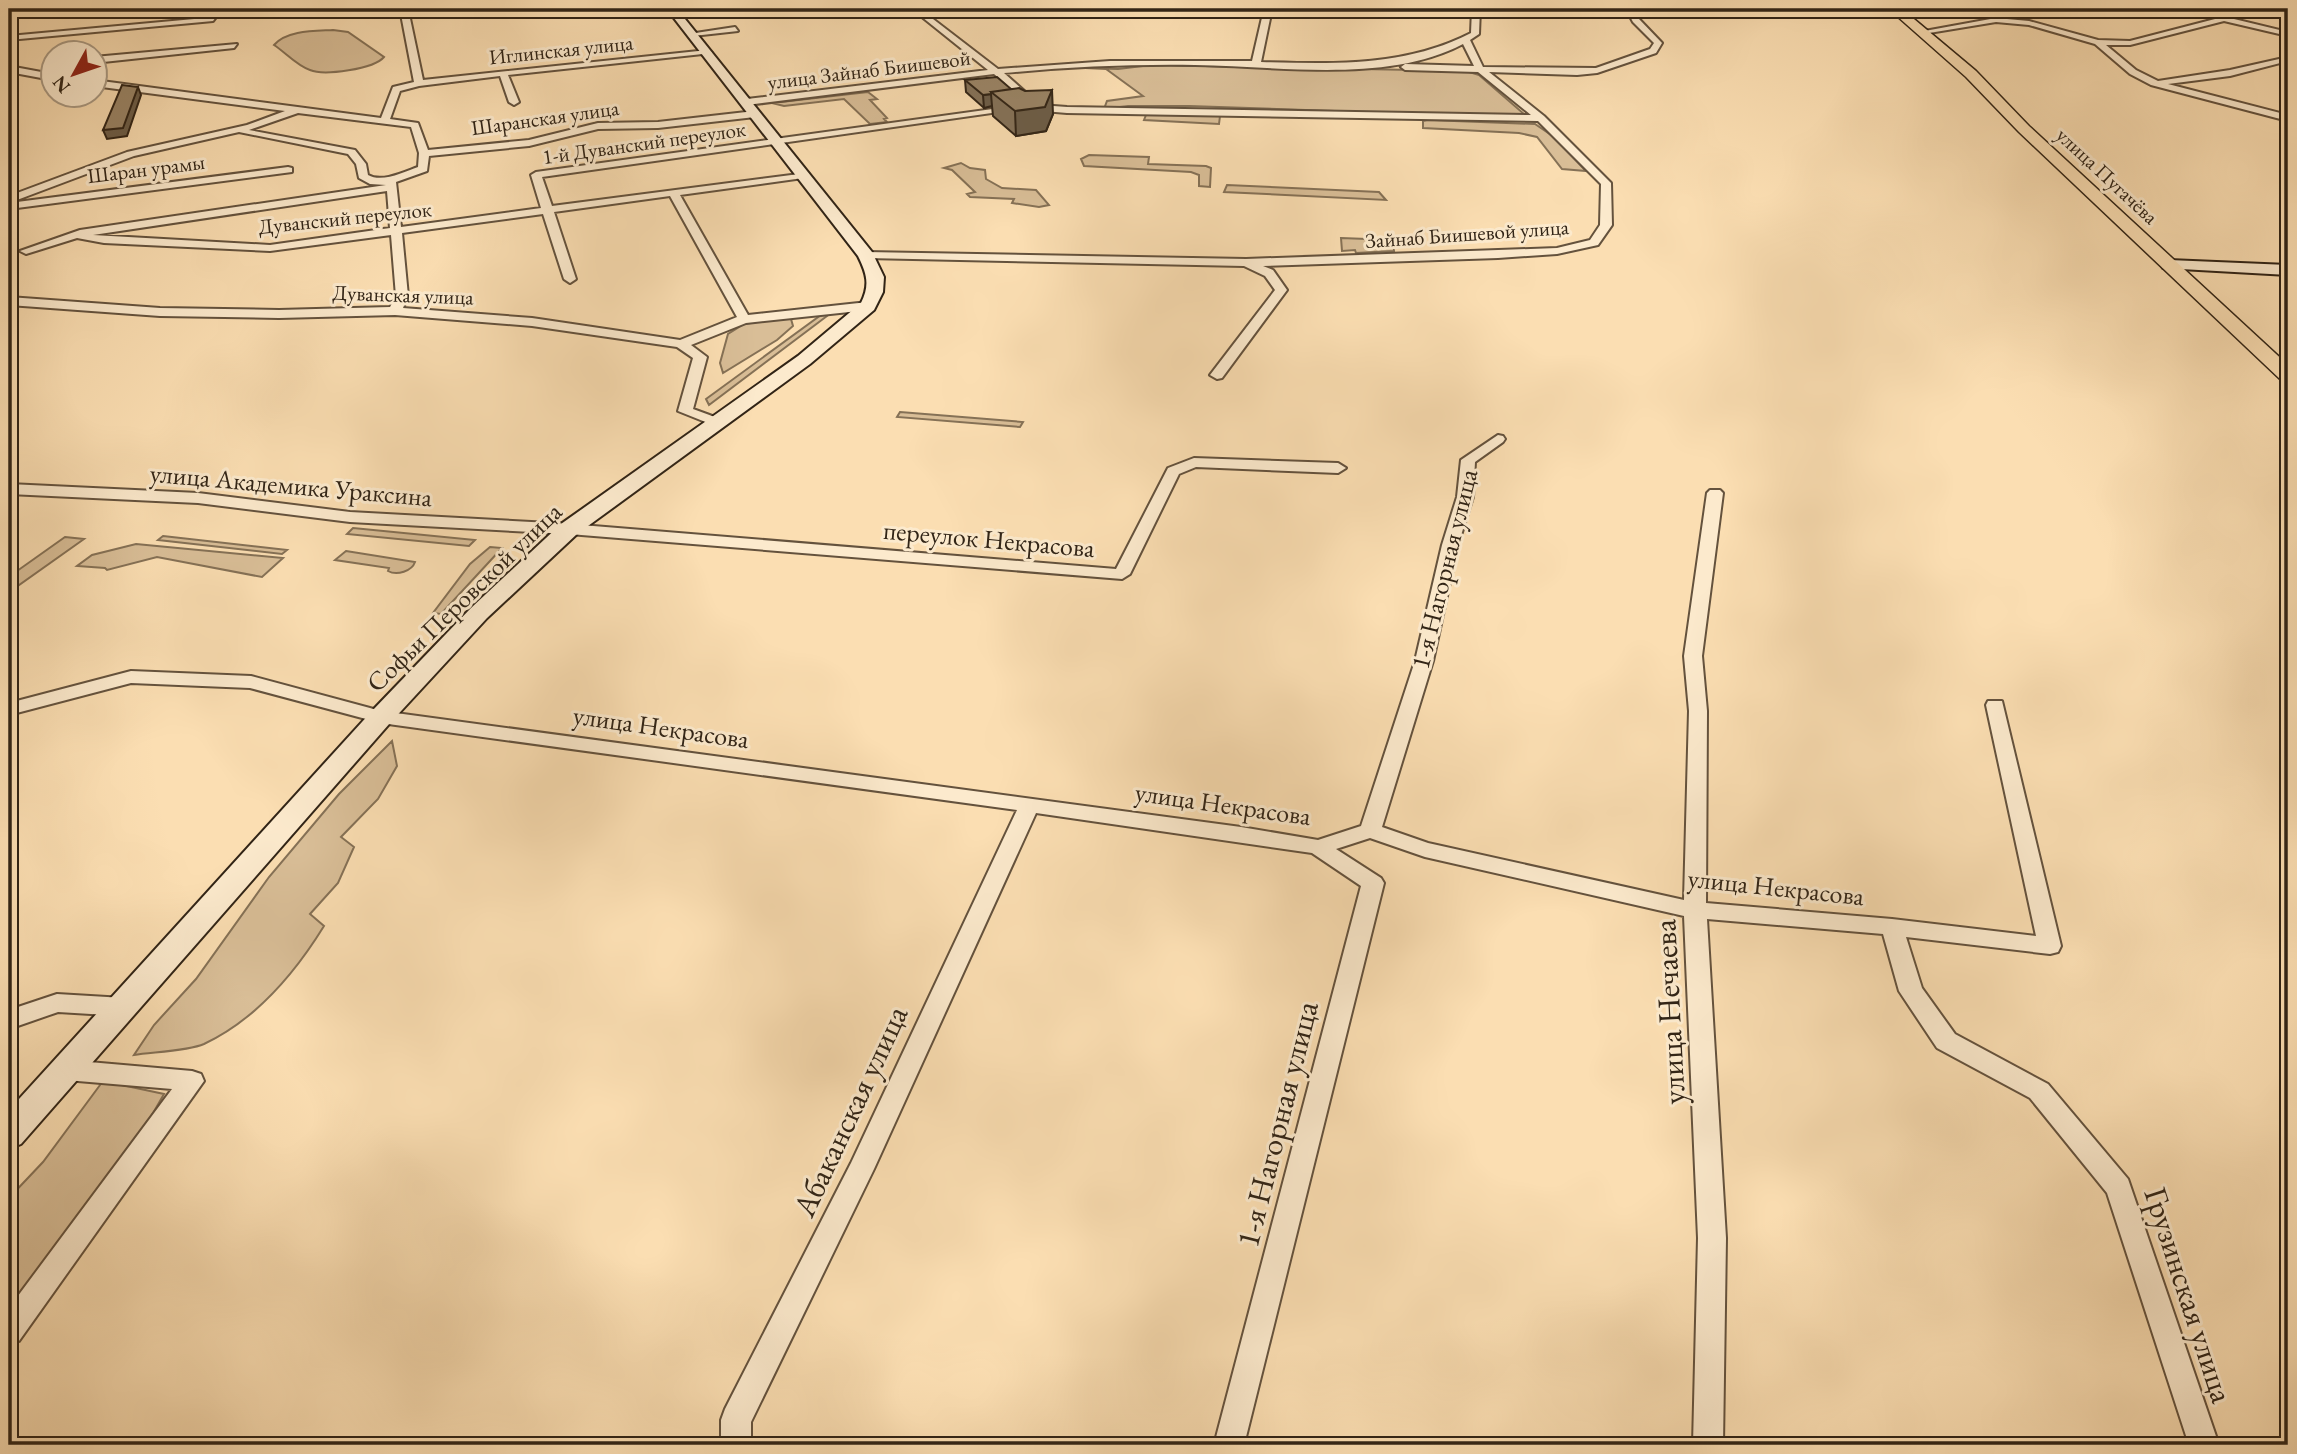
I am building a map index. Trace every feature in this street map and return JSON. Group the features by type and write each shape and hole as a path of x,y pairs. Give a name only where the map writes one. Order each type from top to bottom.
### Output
{"main road":[{"path":"672,9 866,255 876,277 875,292 868,306"},
{"name":"улица Пугачёва","path":"1895,9 1971,74 2024,129 2288,376"},
{"path":"2169,265 2288,270"},
{"name":"Софьи Перовской улица","path":"9,1134 381,717 479,613 569,529 804,360 868,306"}],"street":[{"path":"384,121 396,89 419,83 404,9"},
{"path":"916,9 925,9"},
{"path":"916,9 1036,106"},
{"path":"1256,63 1268,9"},
{"path":"1362,65 1418,57 1466,41 1475,34 1476,9"},
{"path":"995,72 1131,63 1597,70 1653,51 1658,43 1636,20 1630,9"},
{"path":"2182,9 2288,34"},
{"path":"1923,32 1996,20 2030,20 2098,42 2130,43 2262,9"},
{"path":"9,38 213,19"},
{"path":"693,34 735,29"},
{"name":"Зайнаб Биишевой улица","path":"866,255 1246,263 1498,255 1557,251 1594,243 1606,226 1606,183 1541,118 1480,69 1466,41"},
{"path":"2098,42 2133,72 2154,83 2288,118"},
{"path":"108,59 234,46"},
{"name":"Иглинская улица","path":"419,83 708,53"},
{"path":"2154,83 2230,73 2288,59"},
{"path":"9,68 38,64"},
{"path":"9,68 38,73"},
{"name":"улица Зайнаб Биишевой","path":"751,108 995,72"},
{"path":"503,73 514,102"},
{"path":"108,85 415,125 424,153"},
{"path":"778,141 1036,106 1067,110 1541,118"},
{"name":"Шаранская улица","path":"424,153 529,143 598,126 659,125 751,108"},
{"path":"9,200 131,154 235,131 299,109"},
{"path":"235,131 351,152 360,164 363,176 370,181 392,183 402,296 395,311"},
{"name":"1-й Дуванский переулок","path":"570,279 536,175 778,141"},
{"name":"Дуванский переулок","path":"80,233 392,183 423,169 424,153"},
{"name":"Шаран урамы","path":"9,206 288,170"},
{"name":"Дуванский переулок","path":"80,233 82,236 104,240 270,248 396,233 803,175"},
{"path":"674,194 744,319"},
{"path":"26,251 80,233"},
{"path":"1217,375 1281,290 1269,273 1246,263"},
{"name":"Дуванская улица","path":"9,301 173,312 279,314 395,311 532,322 681,344"},
{"path":"681,344 744,319 868,306"},
{"path":"681,344 700,358 685,411 718,423"},
{"name":"1-я Нагорная улица","path":"1370,831 1424,661 1450,545 1465,496 1468,460 1497,439"},
{"name":"переулок Некрасова","path":"569,529 1122,575 1173,471 1179,467 1205,462 1338,468"},
{"name":"улица Академика Ураксина","path":"9,489 122,497 198,498 350,517 569,529"},
{"name":"улица Нечаева","path":"1708,1445 1712,1238 1695,910 1698,710 1693,656 1715,493"},
{"name":"улица Некрасова","path":"9,709 131,677 251,682 381,717 1318,847 1370,831 1425,850 1695,910 1892,927 2050,946 1994,705"},
{"name":"Абаканская улица","path":"736,1445 736,1420 861,1169 1029,806"},
{"name":"1-я Нагорная улица","path":"1229,1445 1373,883 1318,847"},
{"name":"Грузинская улица","path":"1892,927 1911,991 1946,1041 2039,1091 2119,1186 2204,1445"},
{"path":"9,1020 57,1003 124,1007"},
{"path":"9,1331 192,1082 66,1070"}],"shaded area":[{"path":"333,30 348,32 384,57 360,68 317,72 300,65 274,45 286,36"},
{"path":"1151,65 1466,71 1479,75 1524,114 1420,114 1189,106 1128,106 1104,109 1107,101 1143,96 1106,69 1085,68 1118,69"},
{"path":"868,92 877,99 870,100 887,118 884,119 887,122 870,124 844,99 784,106 772,103"},
{"path":"1146,115 1220,116 1219,124 1144,120"},
{"path":"1423,121 1535,124 1554,137 1586,171 1562,169 1537,137 1519,133 1423,128"},
{"path":"1089,155 1149,157 1148,164 1206,166 1211,168 1210,187 1199,186 1199,175 1191,172 1084,166 1081,159"},
{"path":"961,163 970,168 985,170 986,179 1002,188 1036,190 1049,205 1039,207 1012,203 1014,199 970,197 967,194 975,192 952,170 944,168"},
{"path":"1227,185 1379,192 1386,200 1224,192"},
{"path":"1341,238 1393,240 1394,251 1342,251"},
{"path":"831,313 709,405 706,399 821,315"},
{"path":"791,319 793,326 777,340 723,373 720,363 728,334 744,324"},
{"path":"900,412 1023,422 1020,427 897,417"},
{"path":"353,528 475,540 469,546 347,534"},
{"path":"163,536 287,550 282,554 158,540"},
{"path":"65,537 84,539 12,590 17,571"},
{"path":"136,544 283,558 262,577 157,557 107,570 77,566 92,555"},
{"path":"490,547 502,548 441,614 433,613 470,564"},
{"path":"346,551 415,562 408,570 396,573 388,571 389,568 335,560"},
{"path":"392,741 397,766 378,799 341,837 354,847 338,883 310,914 324,926 287,978 257,1009 223,1034 204,1044 180,1050 134,1055 154,1025 196,979 269,877 339,794"},
{"path":"103,1081 164,1094 144,1129 9,1312 9,1198 43,1162"}],"building":[{"path":"997,77 1011,89 983,95 965,80"},
{"path":"122,85 138,87 123,128 103,130"},
{"path":"1019,88 1025,91 1052,90 1045,107 1015,111 991,92"}]}
